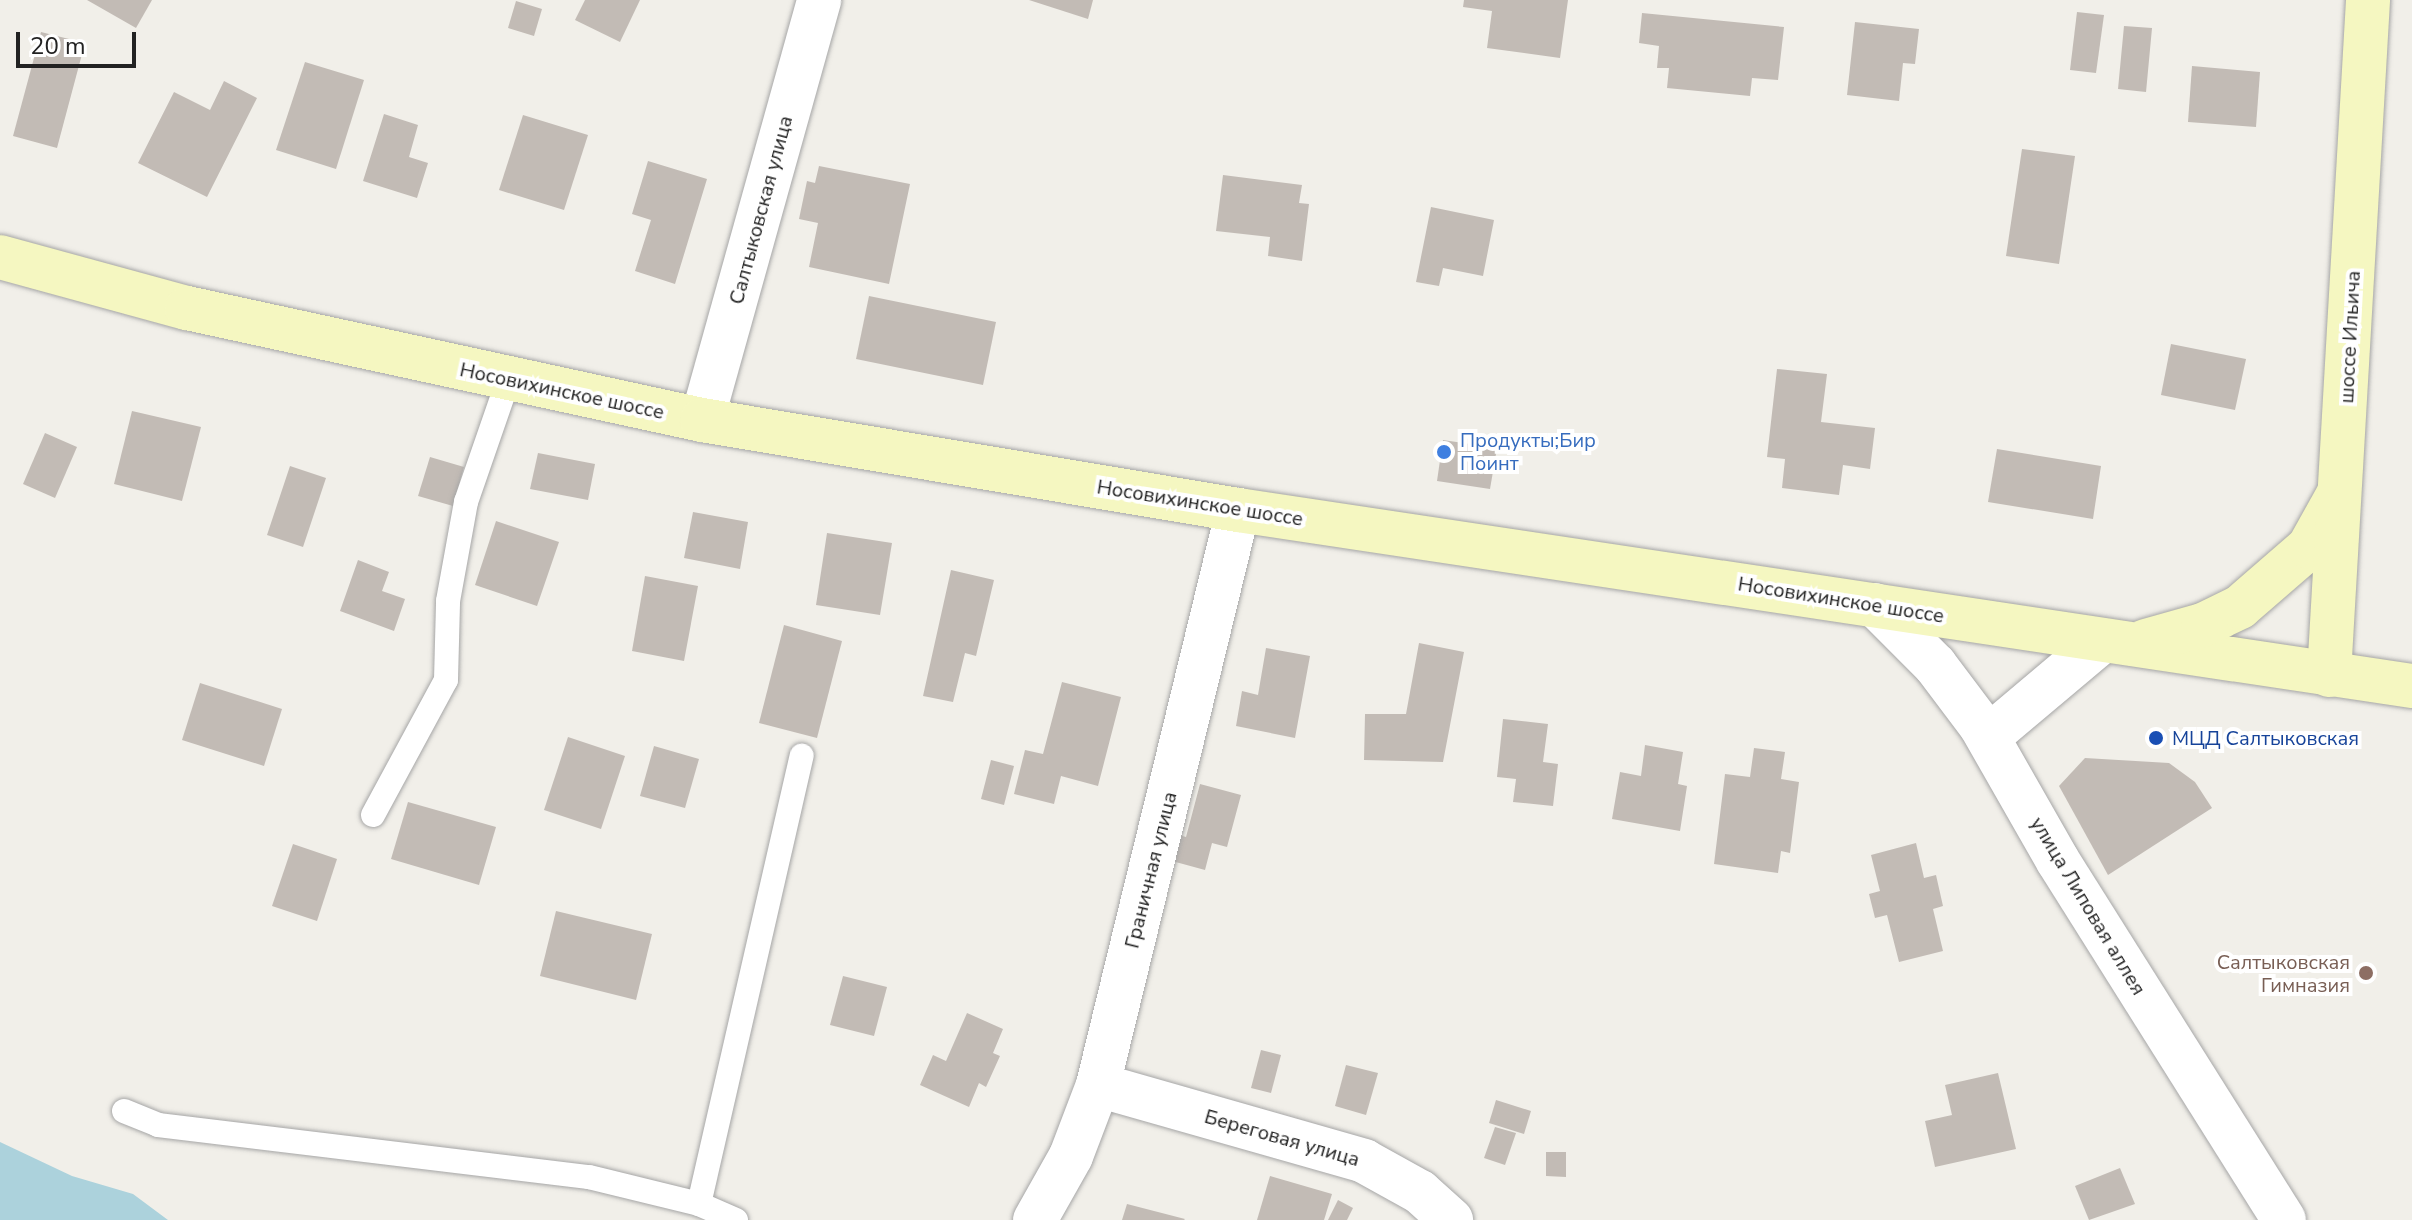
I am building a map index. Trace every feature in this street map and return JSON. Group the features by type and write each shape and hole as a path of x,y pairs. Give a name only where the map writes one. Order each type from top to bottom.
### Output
{"main road":[{"name":"шоссе Ильича","path":"2329,675 2343,482 2368,0"},
{"name":"Носовихинское шоссе","path":"0,257 187,308 508,381 702,420 1238,510 2412,686"},
{"path":"2117,642 2170,637 2240,607 2309,547 2343,482"}],"street":[{"name":"Салтыковская улица","path":"702,420 819,0"},
{"name":"Граничная улица","path":"1035,1220 1071,1156 1098,1085 1238,510"},
{"name":"улица Липовая аллея","path":"1875,605 1935,665 1988,737 2058,861 2284,1220"},
{"path":"1988,737 2117,642"},
{"name":"Береговая улица","path":"1098,1085 1364,1161 1420,1192 1451,1220"}],"lane":[{"path":"373,815 446,680 448,601 466,502 508,381"},
{"path":"699,1204 802,756"},
{"path":"124,1111 158,1125 589,1177 699,1204 736,1220"}],"water":[{"path":"0,1142 72,1176 133,1194 168,1220 0,1220"}],"building":[{"path":"87,0 152,0 136,28"},
{"path":"585,0 640,0 620,42 575,20"},
{"path":"1029,0 1093,0 1088,19"},
{"path":"1464,0 1568,0 1560,58 1487,48 1492,11 1463,7"},
{"path":"516,1 542,9 534,36 508,28"},
{"path":"2077,12 2104,15 2096,73 2070,70"},
{"path":"1642,13 1784,27 1778,80 1752,78 1750,96 1667,88 1669,68 1657,68 1659,46 1639,43"},
{"path":"1855,22 1919,29 1915,64 1903,63 1899,101 1847,95"},
{"path":"2124,26 2152,28 2146,92 2118,89"},
{"path":"41,32 85,43 57,148 13,136"},
{"path":"305,62 364,80 336,169 276,150"},
{"path":"2192,66 2260,72 2256,127 2188,122"},
{"path":"224,81 257,98 207,197 138,163 174,92 210,110"},
{"path":"384,114 418,125 409,157 428,163 417,198 363,181"},
{"path":"523,115 588,135 564,210 499,190"},
{"path":"2022,149 2075,156 2059,264 2006,256"},
{"path":"648,161 707,179 675,284 635,271 651,220 632,214"},
{"path":"819,166 910,184 889,284 809,267 818,223 799,219 807,181 815,183"},
{"path":"1223,175 1302,185 1299,203 1309,204 1302,261 1268,256 1270,237 1216,231"},
{"path":"1431,207 1494,220 1483,276 1443,268 1439,286 1416,282"},
{"path":"869,296 996,322 983,385 856,359"},
{"path":"2171,344 2246,359 2235,410 2161,395"},
{"path":"1777,369 1827,374 1821,422 1875,428 1870,469 1843,465 1839,495 1782,488 1785,459 1767,457"},
{"path":"132,411 201,427 182,501 114,484"},
{"path":"45,433 77,447 55,498 23,484"},
{"path":"1443,440 1497,448 1490,489 1437,481"},
{"path":"1997,449 2101,466 2093,519 1988,502"},
{"path":"538,453 595,464 588,500 530,489"},
{"path":"430,457 464,467 453,506 418,496"},
{"path":"290,466 326,478 303,547 267,535"},
{"path":"693,512 748,522 740,569 684,558"},
{"path":"496,521 559,542 537,606 475,585"},
{"path":"827,533 892,543 880,615 816,605"},
{"path":"358,560 389,572 382,591 405,599 394,631 340,611"},
{"path":"951,570 994,580 976,656 965,653 953,702 923,696"},
{"path":"645,576 698,586 684,661 632,651"},
{"path":"784,625 842,641 817,738 759,723"},
{"path":"1419,643 1464,652 1443,762 1364,760 1365,714 1406,714"},
{"path":"1266,648 1310,656 1295,738 1236,726 1242,691 1258,695"},
{"path":"1062,682 1121,697 1098,786 1061,776 1054,804 1014,794 1025,750 1043,754"},
{"path":"200,683 282,709 264,766 182,740"},
{"path":"1503,719 1548,724 1543,762 1558,764 1553,806 1513,802 1516,779 1497,777"},
{"path":"568,737 625,756 601,829 544,810"},
{"path":"1645,745 1683,752 1678,784 1687,786 1680,831 1612,819 1620,772 1641,776"},
{"path":"654,746 699,759 685,808 640,796"},
{"path":"1754,748 1785,752 1781,779 1799,782 1790,853 1781,851 1778,873 1714,864 1725,774 1750,777"},
{"path":"2085,758 2169,763 2195,782 2212,808 2108,875 2059,786"},
{"path":"991,760 1014,766 1004,805 981,799"},
{"path":"1200,784 1241,795 1227,847 1212,843 1205,870 1172,861 1179,835 1186,837"},
{"path":"408,802 496,827 479,885 391,859"},
{"path":"1916,843 1924,878 1936,875 1943,906 1933,909 1943,951 1899,962 1887,915 1875,918 1869,894 1880,891 1871,855"},
{"path":"293,844 337,859 317,921 272,906"},
{"path":"556,911 652,934 636,1000 540,976"},
{"path":"843,976 887,987 874,1036 830,1025"},
{"path":"967,1013 1003,1029 993,1053 1000,1056 986,1087 979,1083 969,1107 920,1085 933,1055 946,1061"},
{"path":"1261,1050 1281,1055 1271,1093 1251,1088"},
{"path":"1346,1065 1378,1073 1366,1115 1335,1106"},
{"path":"1998,1073 2016,1149 1935,1167 1925,1121 1952,1115 1945,1085"},
{"path":"1496,1100 1531,1111 1524,1134 1489,1123"},
{"path":"1495,1127 1516,1133 1505,1165 1484,1158"},
{"path":"1546,1152 1566,1152 1566,1177 1546,1176"},
{"path":"2120,1168 2135,1204 2089,1220 2075,1186"},
{"path":"1270,1176 1332,1194 1324,1220 1257,1220"},
{"path":"1338,1200 1353,1208 1347,1220 1328,1220"},
{"path":"1127,1204 1185,1219 1122,1220"}],"place":[{"name":"Продукты;Бир Поинт","path":"1444,452"},
{"name":"МЦД Салтыковская","path":"2156,738"},
{"name":"Салтыковская Гимназия","path":"2366,973"}]}
